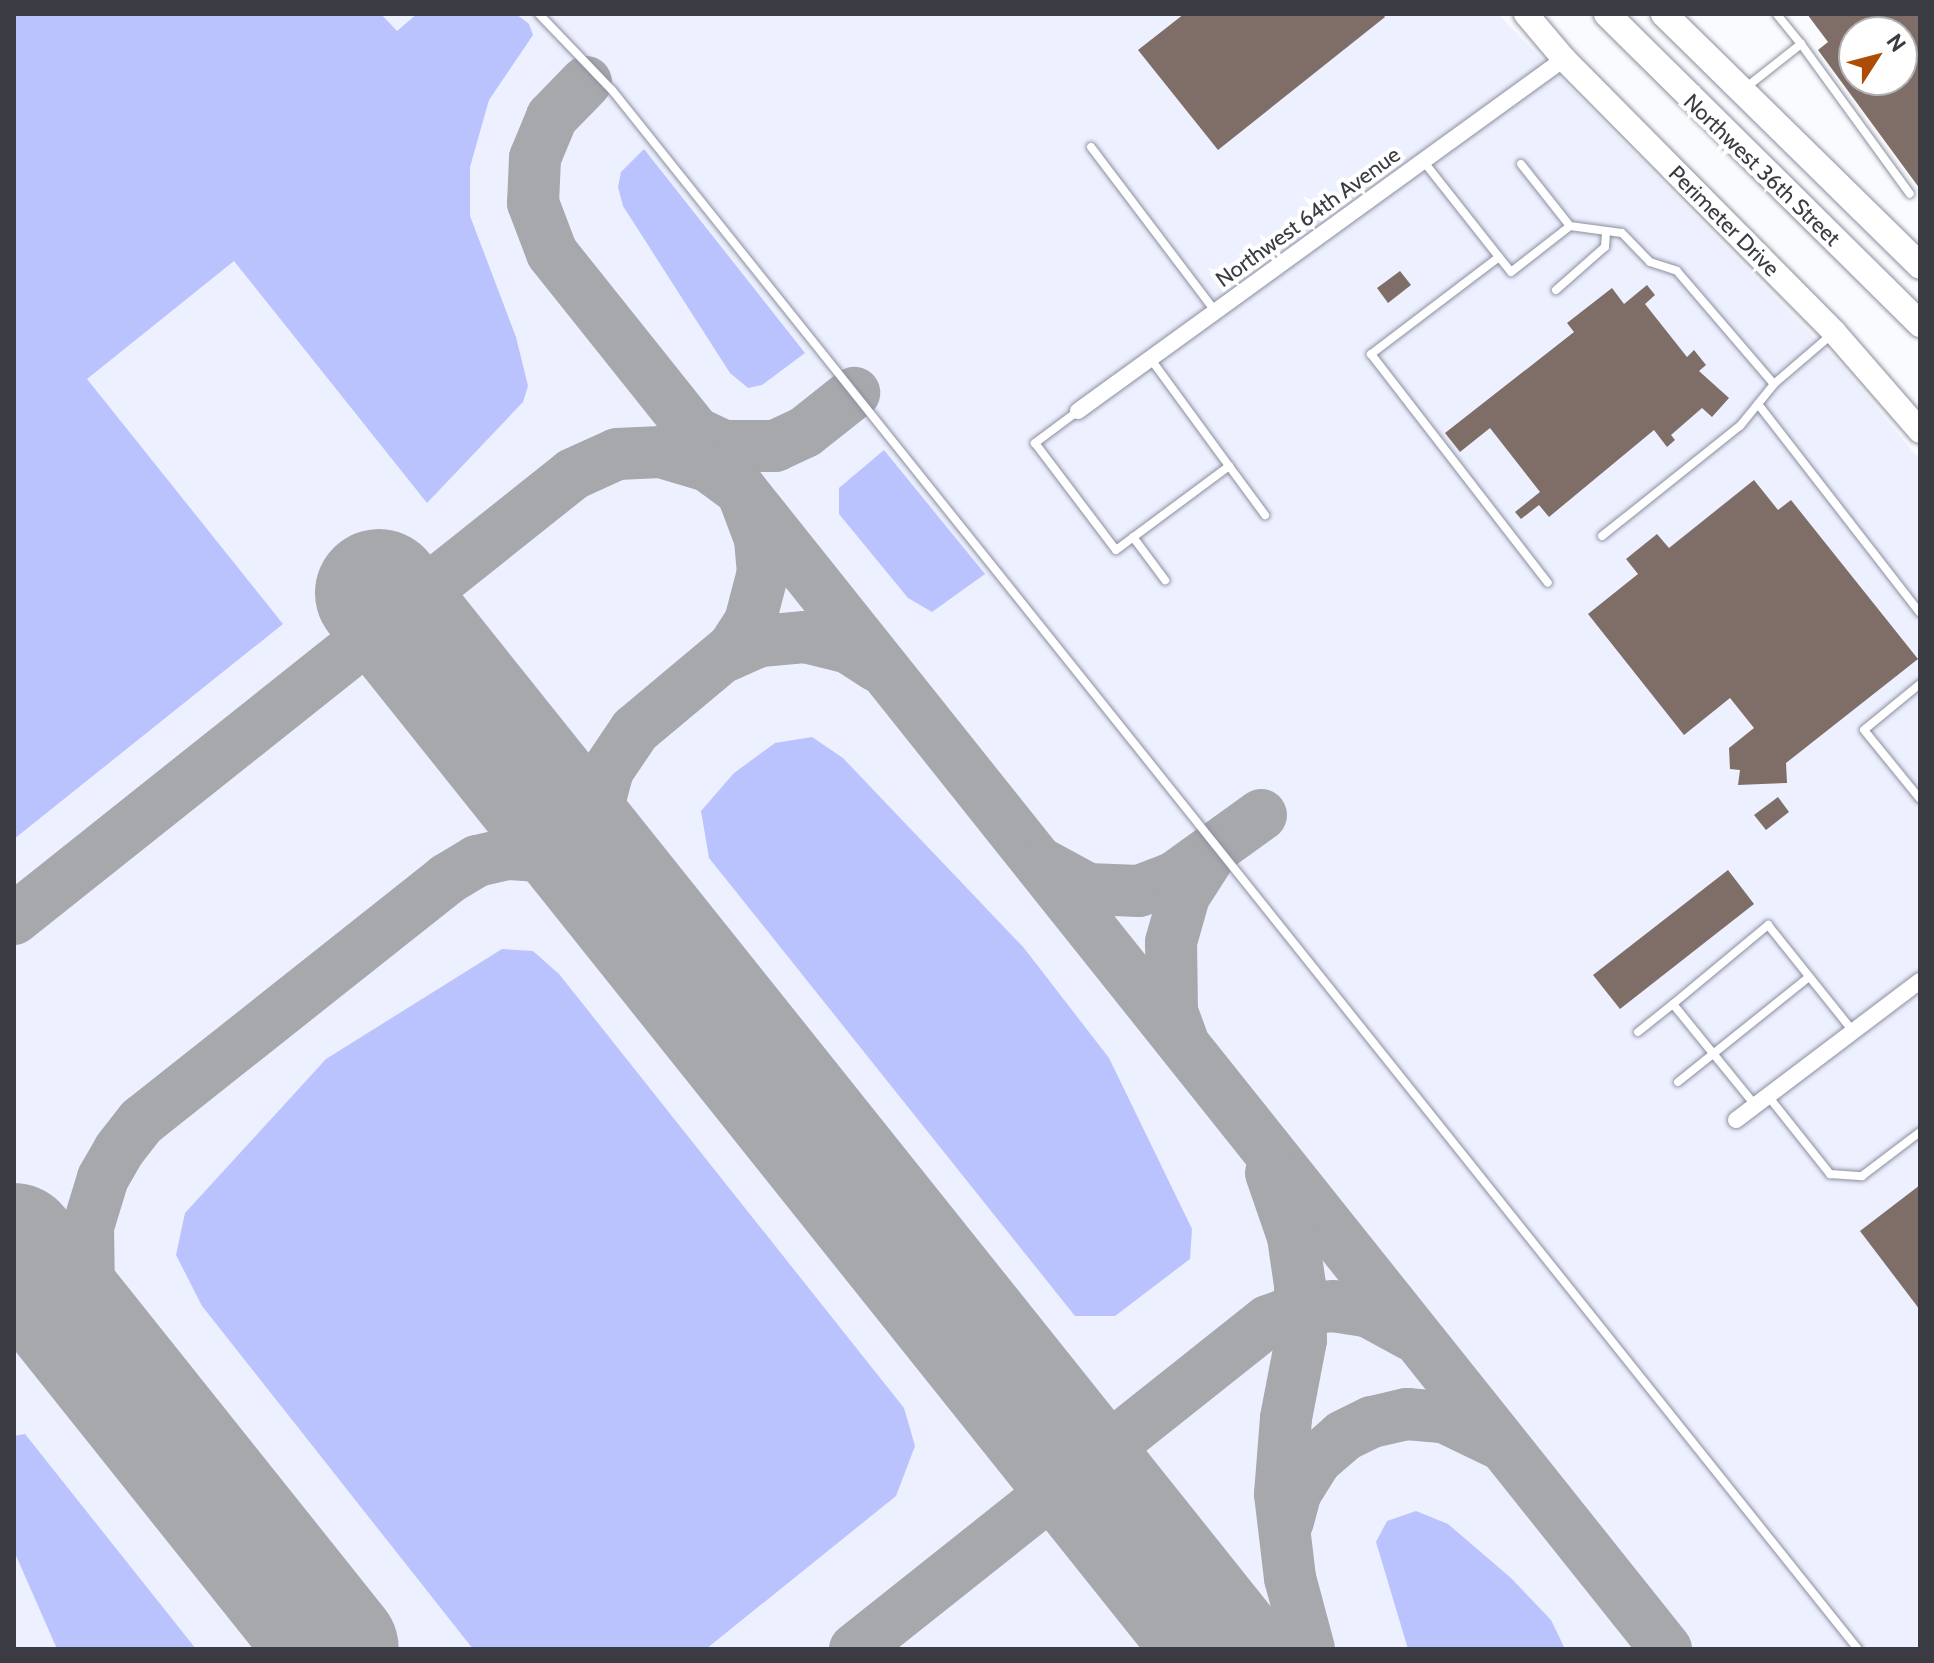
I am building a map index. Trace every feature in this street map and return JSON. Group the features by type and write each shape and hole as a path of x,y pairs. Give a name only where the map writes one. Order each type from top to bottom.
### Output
{"main road":[{"name":"Northwest 36th Street","path":"1607,14 1920,324"},
{"name":"Northwest 36th Street","path":"1664,14 1740,92 1919,264"}],"street":[{"name":"Perimeter Drive","path":"1526,14 1564,59 1834,332 1920,431"},
{"name":"Northwest 64th Avenue","path":"1078,411 1564,59"},
{"path":"1736,1120 1918,985"}],"lane":[{"path":"539,14 612,90 1858,1649"},
{"path":"1777,14 1910,194"},
{"path":"1740,92 1801,44"},
{"path":"1091,147 1215,311"},
{"path":"1423,161 1511,272 1570,226"},
{"path":"1521,164 1570,226 1622,233 1650,262 1677,271 1774,384"},
{"path":"1556,290 1605,247 1606,231"},
{"path":"1499,257 1371,354 1548,583"},
{"path":"1602,536 1740,426 1774,384 1834,332"},
{"path":"1150,358 1265,515"},
{"path":"1758,404 1920,613"},
{"path":"1078,411 1035,443 1116,550 1229,466"},
{"path":"1133,537 1165,580"},
{"path":"1920,684 1864,730 1920,799"},
{"path":"1638,1032 1768,925 1853,1031"},
{"path":"1678,1082 1809,977"},
{"path":"1673,1004 1713,1054 1830,1174 1862,1176 1920,1132"}],"shaded area":[{"path":"14,14 1498,14 1842,366 1920,460 1920,1649 14,1649"},
{"path":"14,14 381,14 397,31 417,14 516,14 529,24 533,35 489,100 470,167 470,216 516,337 528,386 523,402 427,503 234,261 87,379 283,624 14,839"},
{"path":"644,149 805,353 762,385 748,388 730,373 623,206 618,187 621,172"},
{"path":"884,450 985,574 932,612 908,598 839,514 839,488"},
{"path":"812,737 843,758 1024,948 1109,1058 1192,1229 1190,1259 1115,1316 1075,1316 709,858 701,811 734,773 775,743"},
{"path":"502,949 533,951 559,974 904,1408 915,1446 896,1496 706,1649 473,1649 202,1306 176,1255 185,1213 326,1059"},
{"path":"25,1434 196,1649 57,1649 14,1551 14,1436"},
{"path":"1416,1511 1448,1524 1511,1578 1551,1620 1565,1649 1408,1649 1376,1542 1387,1521"}],"building":[{"path":"1184,14 1383,14 1385,17 1218,150 1138,50"},
{"path":"1807,14 1920,14 1920,189 1852,96 1918,96 1918,16 1838,16 1838,77 1818,50 1828,42"},
{"path":"1400,271 1411,285 1388,303 1377,288"},
{"path":"1647,285 1655,295 1645,304 1687,357 1694,350 1706,365 1699,371 1729,398 1712,417 1702,408 1671,435 1675,440 1667,447 1654,430 1549,517 1539,505 1521,519 1515,512 1540,492 1490,428 1460,452 1445,433 1574,332 1567,323 1612,288 1624,304"},
{"path":"1754,480 1778,510 1791,500 1918,659 1786,763 1787,783 1738,785 1740,770 1730,769 1729,748 1754,728 1730,698 1684,735 1588,614 1638,574 1626,559 1657,534 1669,548"},
{"path":"1778,797 1789,812 1766,830 1754,815"},
{"path":"1728,870 1754,904 1620,1009 1593,975"},
{"path":"1920,1185 1920,1310 1860,1231"}],"taxiway":[{"path":"586,82 552,117 535,158 533,203 552,253 1666,1649"},
{"path":"694,432 724,446 775,446 805,432 854,393"},
{"path":"14,919 573,474 617,454 661,452 708,466 742,491 760,539 763,572 750,622 733,648 635,730 608,770 599,803 599,840 608,870 633,911"},
{"path":"726,656 760,641 805,637 849,648 877,666"},
{"path":"1042,864 1088,889 1139,891 1175,877 1261,815"},
{"path":"188,1465 113,1362 89,1297 88,1227 103,1178 119,1150 142,1121 447,879 477,861 507,854 555,857 586,868 622,900"},
{"path":"1182,1039 1172,1011 1171,942 1184,896 1209,857"},
{"path":"1271,1173 1293,1237 1300,1285 1301,1340 1286,1418 1280,1494 1290,1578 1309,1649"},
{"path":"855,1649 1268,1321 1301,1309 1333,1306 1369,1312 1411,1335"},
{"path":"1288,1521 1296,1492 1317,1459 1343,1436 1372,1422 1407,1414 1444,1417 1498,1443"}],"runway":[{"path":"379,593 1223,1649"},
{"path":"14,1247 335,1649"}]}
